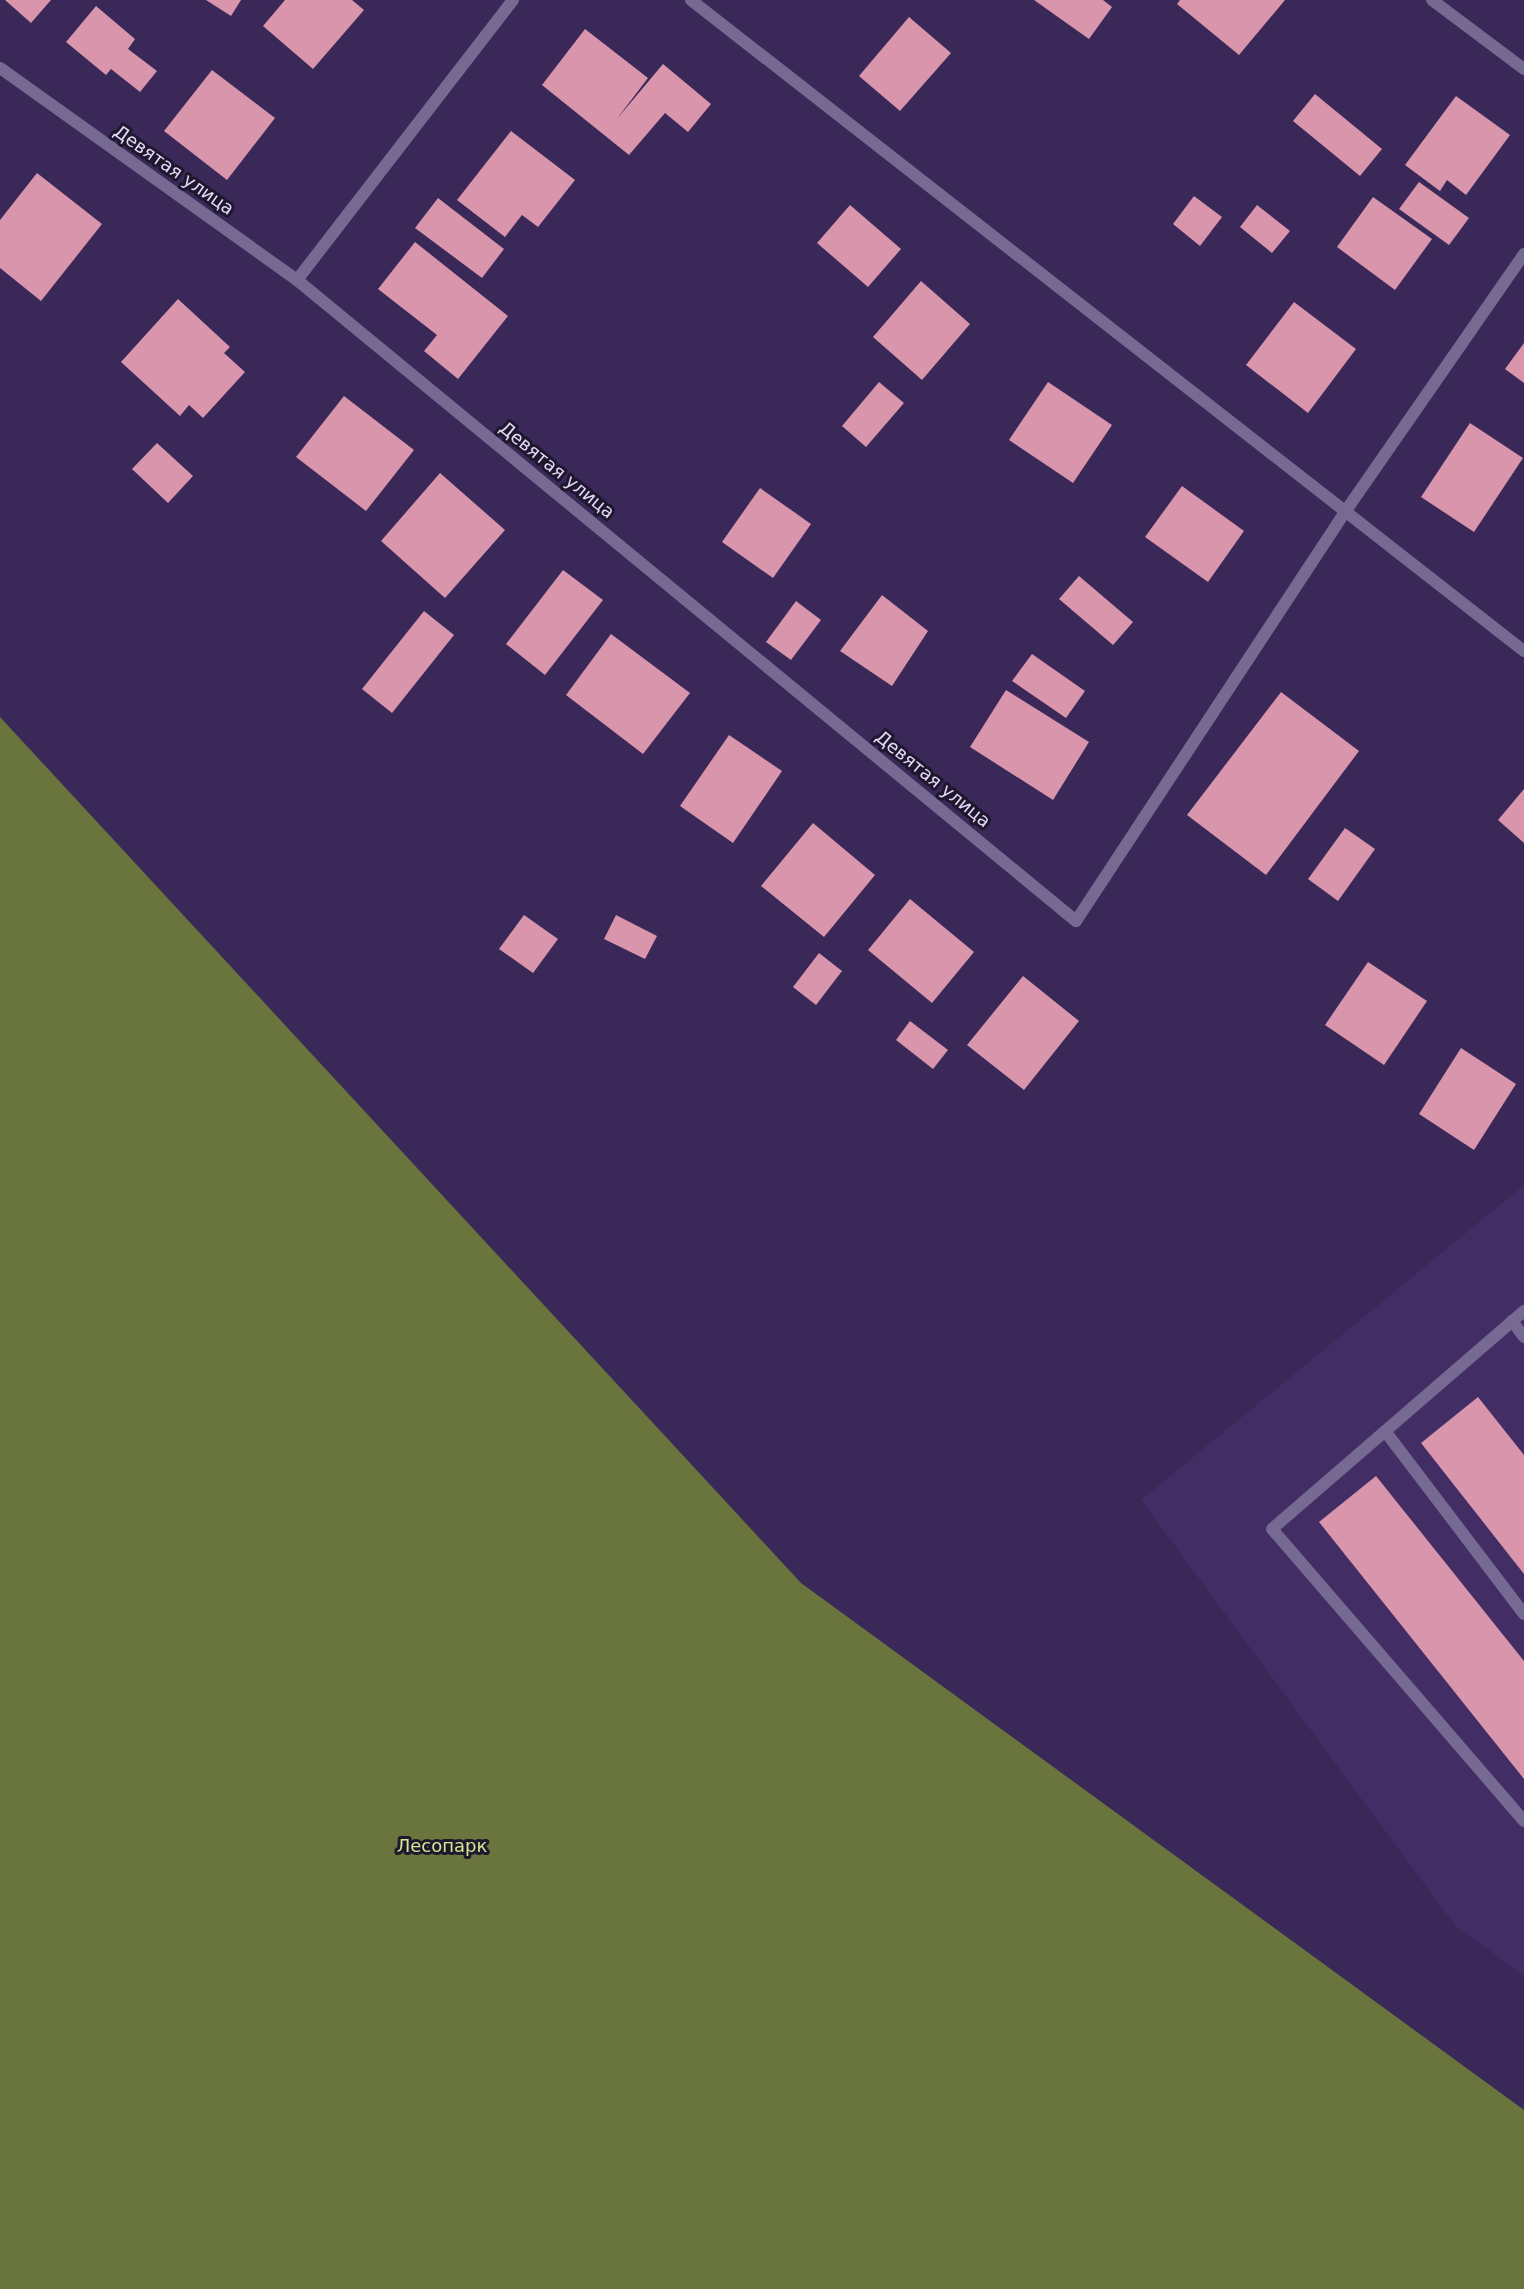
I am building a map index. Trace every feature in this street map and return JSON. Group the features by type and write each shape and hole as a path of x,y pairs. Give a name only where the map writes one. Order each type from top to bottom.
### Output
{"street":[{"path":"297,279 513,0"},
{"path":"691,0 1524,651"},
{"path":"1432,0 1524,69"},
{"name":"Девятая улица","path":"0,68 297,279 1076,921 1345,512"},
{"path":"1345,512 1524,254"},
{"path":"1524,1311 1272,1529 1524,1821"},
{"path":"1512,1321 1524,1336"},
{"path":"1385,1431 1524,1614"}],"shaded area":[{"path":"1524,1185 1524,1975 1456,1927 1141,1500"}],"green space":[{"name":"Лесопарк","path":"0,717 801,1583 1524,2110 1524,2289 0,2289"}],"building":[{"path":"5,0 51,0 31,23"},
{"path":"206,0 241,0 231,16"},
{"path":"285,0 352,0 364,10 313,69 263,26"},
{"path":"1034,0 1103,0 1112,7 1089,39"},
{"path":"1180,0 1285,0 1239,55 1177,4"},
{"path":"96,6 135,39 128,49 157,71 140,92 111,69 106,75 66,42"},
{"path":"909,17 951,53 900,111 859,76"},
{"path":"585,29 648,78 616,120 663,64 711,104 688,132 665,113 629,155 542,85"},
{"path":"212,70 275,118 227,180 164,131"},
{"path":"1315,94 1382,149 1360,176 1293,121"},
{"path":"1456,96 1510,135 1466,195 1447,180 1440,191 1405,165"},
{"path":"511,131 575,180 538,227 522,215 505,237 457,200"},
{"path":"37,173 102,224 41,301 0,268 0,220"},
{"path":"1419,182 1469,218 1449,245 1399,209"},
{"path":"1194,196 1222,217 1200,246 1173,224"},
{"path":"1373,197 1432,239 1395,290 1337,247"},
{"path":"438,198 504,249 482,278 415,228"},
{"path":"850,205 901,249 868,287 817,243"},
{"path":"1257,205 1290,231 1272,253 1240,227"},
{"path":"415,242 508,316 458,379 424,351 437,335 378,289"},
{"path":"921,281 970,324 922,380 873,337"},
{"path":"178,299 230,347 224,353 245,372 203,418 189,405 180,416 121,362"},
{"path":"1294,302 1356,349 1308,413 1246,365"},
{"path":"1524,343 1524,383 1505,369"},
{"path":"879,382 904,403 866,447 842,426"},
{"path":"1048,382 1112,425 1073,483 1009,440"},
{"path":"344,396 414,450 366,511 296,457"},
{"path":"1470,423 1523,458 1474,532 1421,497"},
{"path":"157,443 193,476 168,503 132,469"},
{"path":"440,473 505,530 445,598 381,541"},
{"path":"1182,486 1244,531 1208,582 1145,537"},
{"path":"760,488 811,524 773,578 722,542"},
{"path":"563,570 603,600 545,675 506,644"},
{"path":"1079,576 1133,622 1113,645 1059,599"},
{"path":"882,595 928,631 892,686 840,651"},
{"path":"796,601 821,620 791,660 766,642"},
{"path":"424,611 454,635 392,713 362,689"},
{"path":"611,634 690,693 643,754 566,695"},
{"path":"1032,654 1085,691 1066,718 1012,681"},
{"path":"1006,690 1089,742 1053,800 970,747"},
{"path":"1281,692 1359,751 1266,875 1187,815"},
{"path":"729,735 782,771 733,843 680,806"},
{"path":"1524,789 1524,843 1498,820"},
{"path":"813,823 875,875 824,937 761,886"},
{"path":"1345,828 1375,849 1338,901 1308,879"},
{"path":"910,899 974,952 932,1003 868,950"},
{"path":"524,915 558,939 533,973 499,949"},
{"path":"616,915 657,936 645,959 604,939"},
{"path":"819,953 842,971 816,1005 793,987"},
{"path":"1368,962 1427,1001 1384,1065 1325,1025"},
{"path":"1023,976 1079,1021 1024,1090 967,1045"},
{"path":"910,1021 948,1050 933,1069 896,1040"},
{"path":"1461,1048 1516,1084 1474,1150 1419,1114"},
{"path":"1478,1397 1524,1455 1524,1574 1421,1443"},
{"path":"1376,1476 1524,1661 1524,1779 1319,1522"}]}
